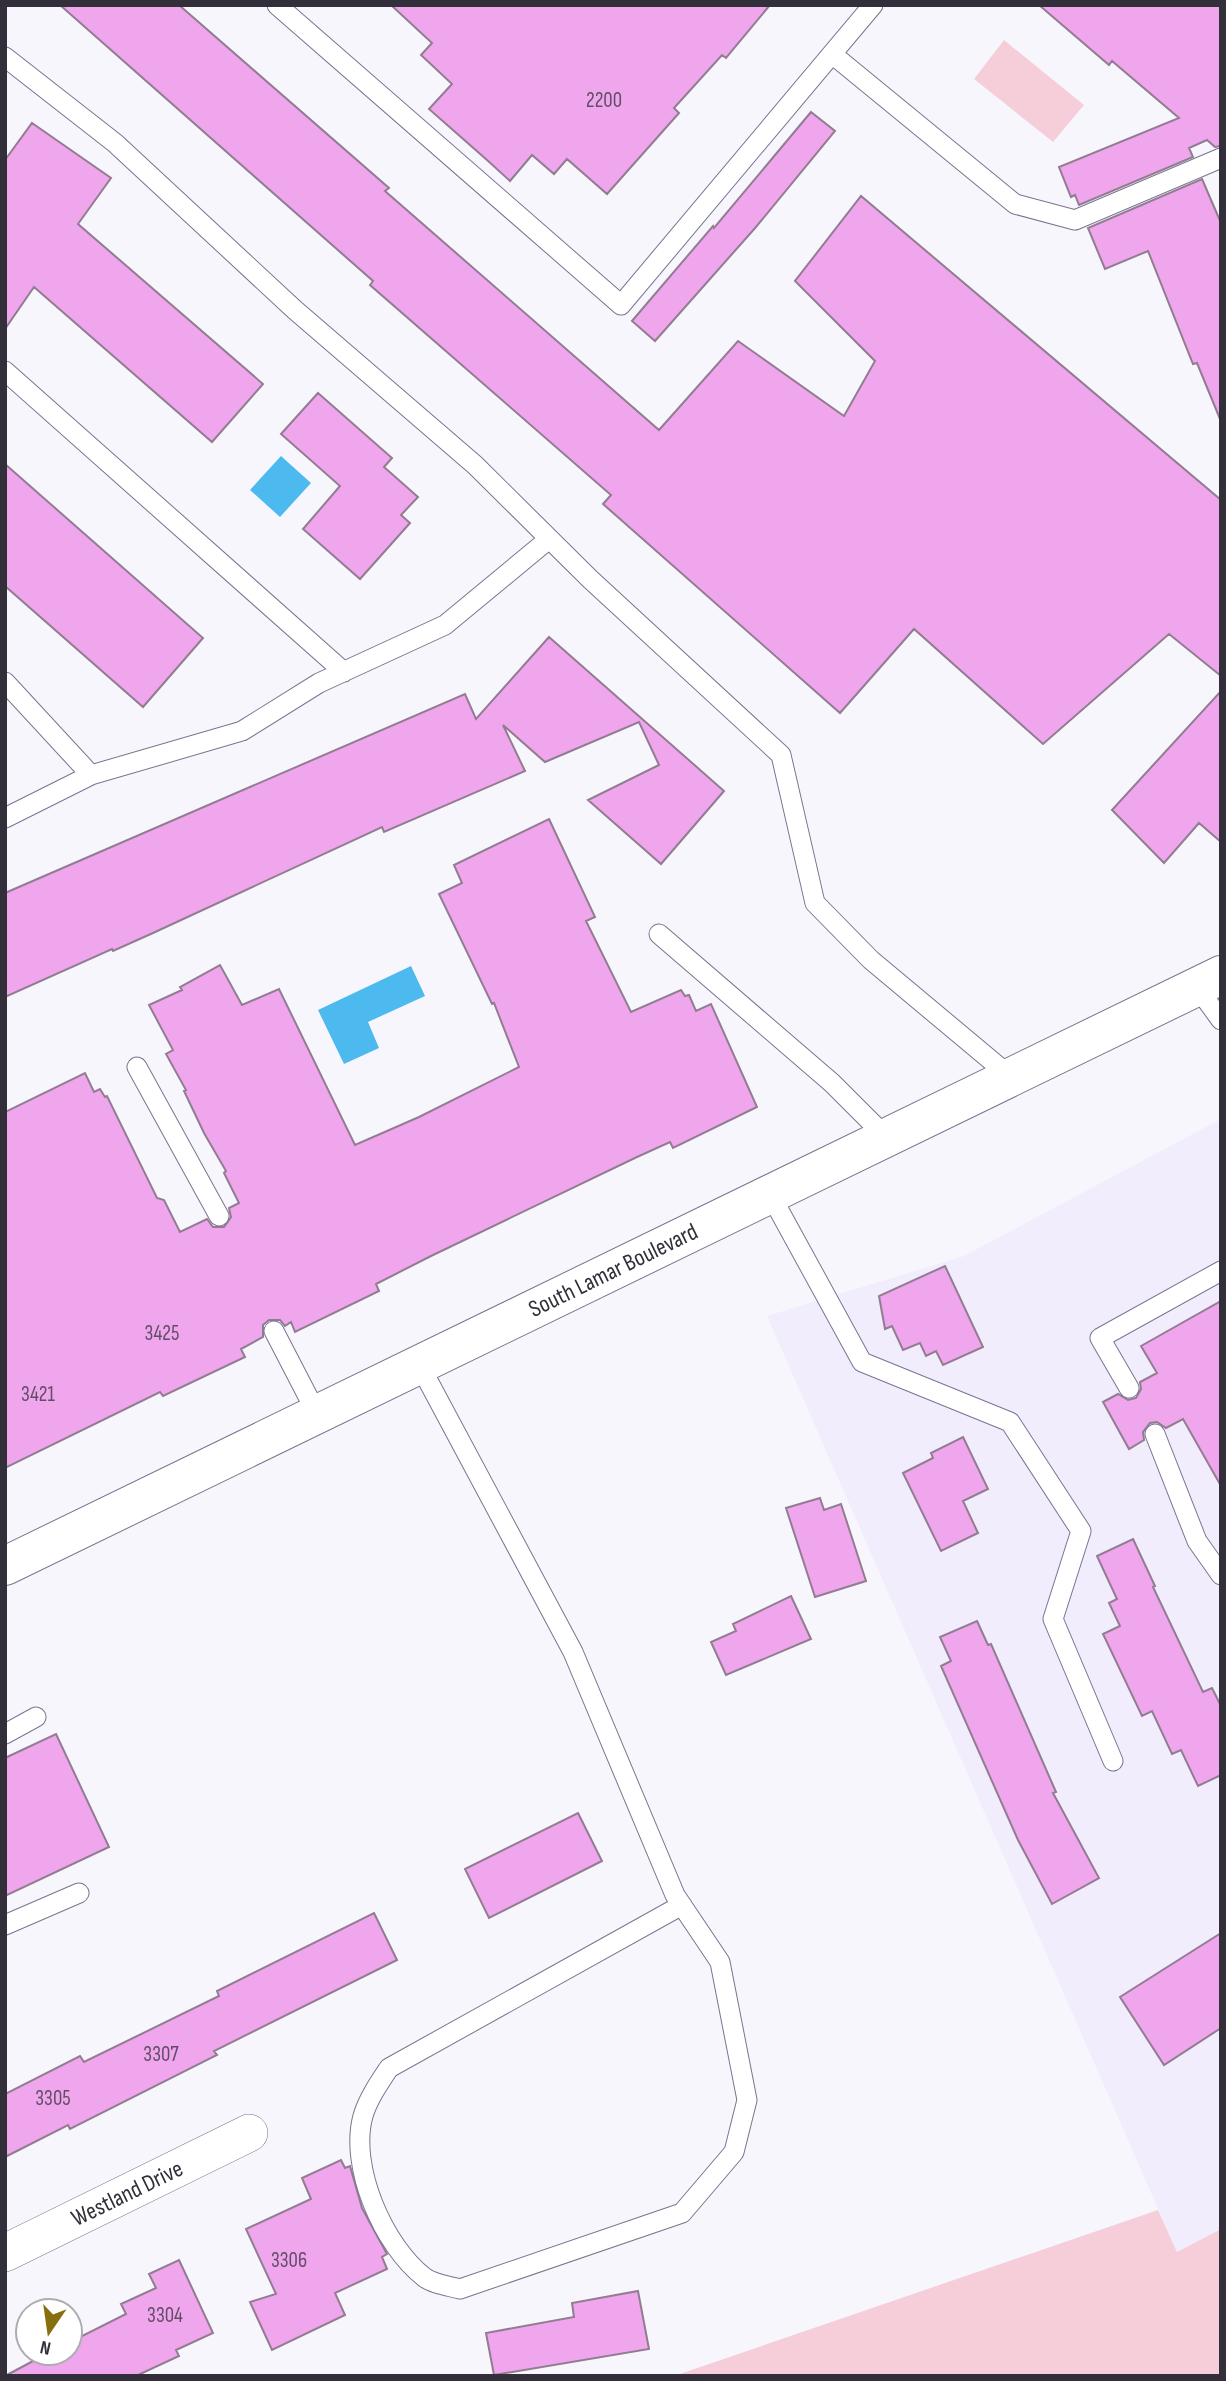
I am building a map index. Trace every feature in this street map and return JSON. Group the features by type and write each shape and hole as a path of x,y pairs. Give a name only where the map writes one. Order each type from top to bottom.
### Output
{"main road":[{"name":"South Lamar Boulevard","path":"5,1566 1209,981"}],"street":[{"name":"Westland Drive","path":"5,2253 249,2133"}],"lane":[{"path":"277,5 621,305 873,5"},
{"path":"832,54 1015,204 1075,220 1221,158"},
{"path":"5,57 115,143 295,310 475,465 590,579 781,755 815,903 871,960 1011,1077"},
{"path":"5,371 344,672"},
{"path":"5,818 91,775 242,731 319,683 445,625 550,539"},
{"path":"5,682 91,775"},
{"path":"659,934 832,1083 887,1138"},
{"path":"1209,981 1221,1020"},
{"path":"137,1067 219,1216"},
{"path":"770,1194 862,1362 1010,1422 1081,1531 1053,1619 1113,1761"},
{"path":"1129,1388 1100,1338 1221,1271"},
{"path":"274,1331 317,1414"},
{"path":"419,1364 573,1652 675,1895 682,1905 720,1962 747,2099 734,2152 682,2213 460,2289 425,2278 394,2243 370,2196 360,2159 359,2141 363,2116 374,2090 388,2068 682,1905"},
{"path":"1155,1434 1197,1541 1221,1575"},
{"path":"5,1734 36,1717"},
{"path":"5,1924 79,1893"}],"shaded area":[{"path":"1004,40 1084,105 1053,142 974,79"},
{"path":"1221,1119 1221,2229 1177,2252 767,1316 964,1256"},
{"path":"1158,2210 1177,2252 1221,2229 1221,2376 674,2376"}],"water":[{"path":"281,456 311,483 280,517 250,490"},
{"path":"411,966 425,996 368,1022 379,1048 344,1064 318,1010"}],"building":[{"path":"60,5 179,5 389,188 385,191 659,430 738,341 844,416 875,361 795,281 861,196 1221,500 1221,676 1169,634 1043,744 914,629 840,713 603,504 611,495 370,285 373,281"},
{"path":"391,5 770,5 726,58 722,55 674,108 679,113 607,194 567,159 554,174 532,155 510,181 429,109 452,84 421,55 432,43"},
{"path":"1039,5 1221,5 1221,146 1215,147 1207,140 1189,148 1193,157 1079,205 1075,195 1071,197 1059,167 1179,118 1112,61 1109,65"},
{"path":"811,112 835,131 756,227 655,341 632,321"},
{"path":"32,123 111,178 78,224 263,384 212,442 34,287 5,329 5,160"},
{"path":"1202,179 1221,223 1220,419 1197,363 1193,364 1148,251 1105,269 1088,228"},
{"path":"318,393 392,458 384,467 418,497 401,515 410,523 360,579 303,529 340,486 281,434"},
{"path":"5,464 203,638 143,707 5,586"},
{"path":"549,637 724,791 661,864 588,800 659,765 639,722 545,762 503,725 525,771 384,832 382,827 153,933 5,997 5,893 465,694 476,719"},
{"path":"1221,691 1221,842 1199,823 1164,863 1112,810"},
{"path":"549,819 595,917 586,921 631,1012 681,990 685,996 689,995 696,1011 711,1004 757,1107 673,1148 670,1142 637,1157 431,1256 376,1284 379,1291 295,1332 291,1322 285,1326 280,1320 269,1320 263,1325 263,1337 241,1349 245,1357 163,1396 160,1392 5,1468 5,1112 85,1073 94,1092 100,1089 105,1097 107,1096 157,1198 164,1200 180,1232 207,1219 213,1227 224,1227 231,1217 229,1208 239,1203 224,1173 226,1171 204,1133 184,1091 186,1090 166,1054 173,1050 149,1005 182,990 180,987 220,965 242,1005 279,989 355,1145 419,1117 519,1067 494,1003 492,1004 439,894 462,883 454,865"},
{"path":"945,1266 983,1347 943,1365 936,1351 926,1356 920,1343 903,1350 892,1326 885,1329 879,1296"},
{"path":"1221,1301 1221,1486 1183,1419 1166,1428 1157,1422 1150,1423 1143,1432 1144,1440 1129,1449 1103,1402 1118,1394 1128,1400 1136,1398 1141,1389 1140,1382 1157,1373 1141,1346"},
{"path":"963,1437 988,1489 963,1501 978,1533 941,1551 903,1473 933,1458 931,1453"},
{"path":"820,1498 824,1510 841,1504 866,1581 815,1597 786,1508"},
{"path":"1133,1539 1203,1692 1212,1688 1221,1706 1221,1775 1198,1786 1181,1750 1172,1754 1152,1711 1142,1716 1103,1634 1120,1626 1109,1603 1117,1599 1097,1556"},
{"path":"791,1596 811,1639 726,1675 711,1642 736,1631 733,1624"},
{"path":"977,1621 988,1645 991,1644 1056,1792 1053,1793 1099,1878 1052,1904 1018,1840 941,1666 951,1661 940,1637"},
{"path":"56,1734 109,1847 5,1896 5,1758"},
{"path":"578,1813 602,1861 489,1918 465,1869"},
{"path":"374,1913 397,1960 214,2051 217,2055 70,2129 68,2125 5,2157 5,2094 80,2056 84,2062 219,1996 217,1991"},
{"path":"1221,1933 1221,2028 1164,2065 1120,1997"},
{"path":"341,2160 345,2168 350,2166 362,2208 387,2254 382,2257 387,2269 335,2293 345,2315 272,2350 250,2302 276,2294 246,2229 311,2199 302,2178"},
{"path":"179,2260 213,2333 176,2350 179,2356 136,2376 5,2376 22,2367 84,2367 84,2335 126,2314 121,2304 156,2288 149,2274"},
{"path":"638,2291 649,2349 494,2375 486,2333 574,2317 572,2303"}]}
